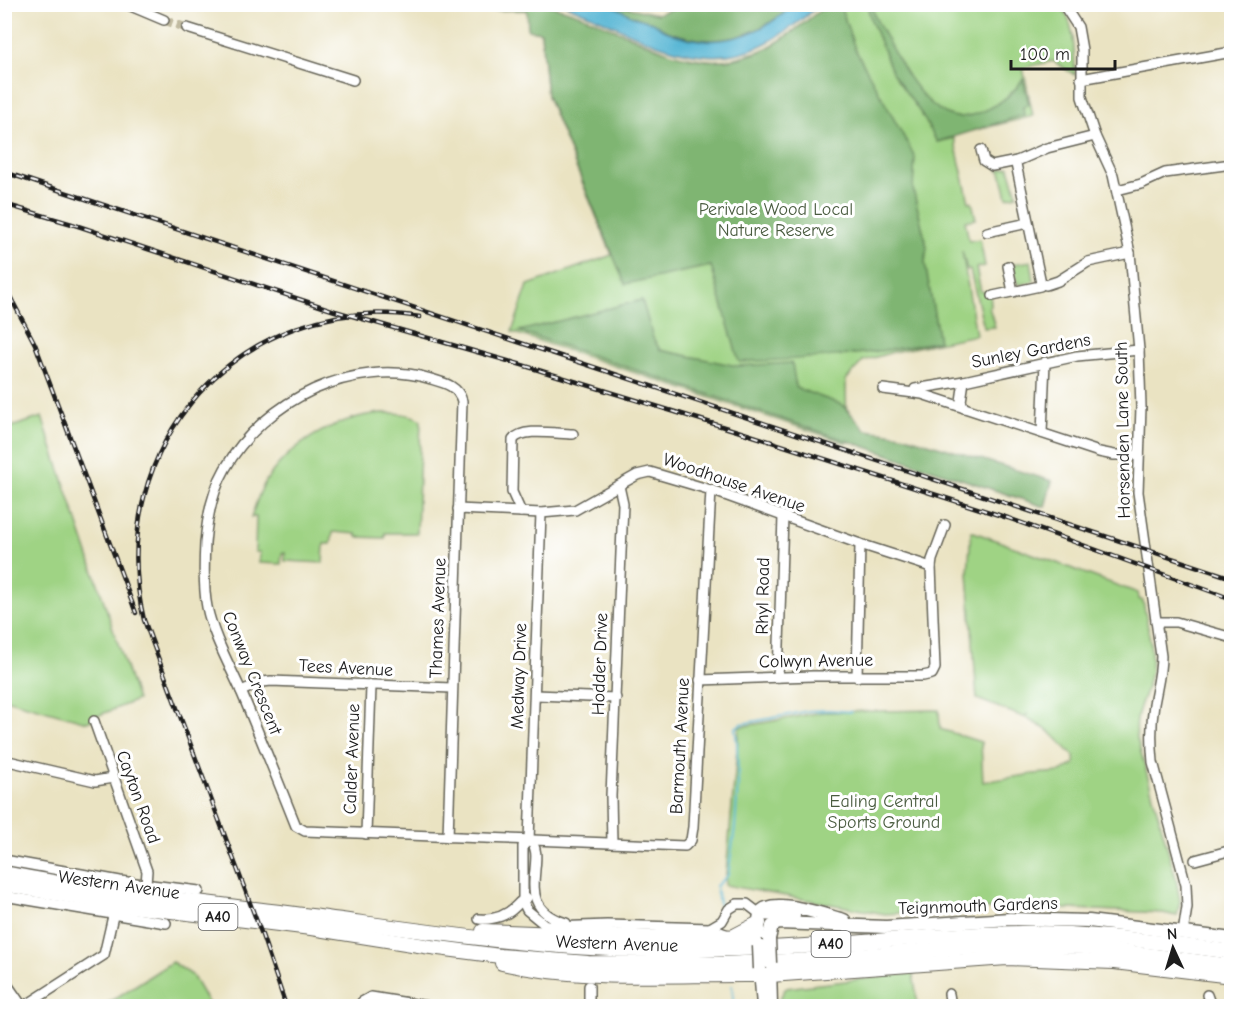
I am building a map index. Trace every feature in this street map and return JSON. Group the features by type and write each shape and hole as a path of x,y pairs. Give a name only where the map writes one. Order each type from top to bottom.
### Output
{"highway":[{"name":"Western Avenue","path":"4,873 119,893 311,916 431,940 661,950 807,946 971,934 1024,933 1087,935 1232,952"},
{"name":"Western Avenue","path":"4,884 122,905 431,940 588,963 649,964 796,960 971,947 1026,946 1085,947 1232,966"},
{"name":"A40","path":"431,940 461,930 661,938 735,936 762,931"},
{"name":"A40","path":"431,940 521,967 645,976 765,972 1007,958 1096,960 1232,976"}],"main road":[{"path":"771,1006 765,972 762,931 768,907 781,906 868,926"},
{"path":"762,931 793,916 840,925"},
{"name":"Teignmouth Gardens","path":"868,926 886,927 1010,919 1089,921 1232,939"},
{"path":"762,931 779,923 868,926"},
{"path":"763,1006 765,972"}],"street":[{"path":"126,4 164,20"},
{"name":"Horsenden Lane South","path":"1063,4 1078,27 1082,50 1082,97 1117,190 1130,253 1142,406 1138,456 1139,508 1161,672 1154,705 1153,762 1186,885 1187,907 1183,933"},
{"path":"187,28 353,80"},
{"path":"1081,79 1232,52"},
{"path":"981,150 984,161 992,166 1017,161 1047,148 1095,136"},
{"path":"1017,161 1042,284"},
{"path":"1117,190 1141,184 1165,173 1232,164"},
{"path":"987,232 1028,223"},
{"path":"993,296 1046,285 1058,281 1088,262 1130,253"},
{"path":"1008,266 1013,292"},
{"name":"Sunley Gardens","path":"964,408 922,393 883,389 922,389 1077,356 1139,350"},
{"path":"1042,433 1045,362"},
{"name":"Conway Crescent","path":"462,401 458,389 420,375 397,373 360,375 325,385 295,399 264,422 236,453 225,470 212,505 206,536 207,606 296,826 304,831 529,840"},
{"name":"Sunley Gardens","path":"964,381 961,393 964,408"},
{"name":"Thames Avenue","path":"448,837 462,401"},
{"path":"964,408 1114,455 1138,456"},
{"path":"521,512 512,492 513,440 516,436 525,433 573,434"},
{"name":"Woodhouse Avenue","path":"458,509 541,513 575,510 637,475 650,472 711,490 931,567"},
{"name":"Hodder Drive","path":"612,843 611,796 623,504 619,486"},
{"name":"Barmouth Avenue","path":"529,840 685,846 690,840 711,490"},
{"name":"Medway Drive","path":"529,840 541,513"},
{"name":"Rhyl Road","path":"778,677 783,516"},
{"path":"931,567 945,525"},
{"path":"857,676 860,544"},
{"name":"Colwyn Avenue","path":"700,680 932,674 934,668 931,567"},
{"path":"1156,622 1176,622 1229,637"},
{"name":"Tees Avenue","path":"241,691 271,681 452,688"},
{"name":"Calder Avenue","path":"366,834 371,686"},
{"path":"535,695 616,698"},
{"name":"Cayton Road","path":"94,721 147,871 146,884"},
{"path":"4,760 95,781 113,778"},
{"path":"574,925 553,919 545,914 535,898 535,847 529,840 523,846 522,899 527,910 544,924 555,927 574,925 710,928 735,936"},
{"path":"1195,860 1232,850"},
{"path":"4,860 199,891"},
{"path":"4,896 113,916 166,923"},
{"path":"479,919 494,919 503,916 522,899 535,898"},
{"path":"710,928 722,921 729,909 737,904 747,904 762,931"},
{"path":"4,980 23,1006 104,955 113,916"},
{"path":"589,987 589,1006"},
{"path":"949,994 951,1006"},
{"path":"1207,995 1211,1006"},
{"path":"359,1006 371,997 428,1006"}],"green space":[{"name":"Perivale Wood Local Nature Reserve","path":"1059,4 1069,19 1074,47 1075,75 1053,61 1023,68 1033,116 940,139 929,127 937,142 954,138 969,202 972,202 976,219 965,221 969,241 980,239 985,266 976,268 981,292 990,291 991,306 989,307 995,327 984,328 970,270 967,270 962,251 976,335 893,352 863,361 846,380 847,443 512,332 528,285 612,255 547,96 538,5 546,5 585,17 675,55 712,61 732,59 763,50 830,5"},
{"path":"372,5 442,5 442,11 400,10"},
{"name":"Perivale Wood Local Nature Reserve","path":"455,5 546,5 573,12 679,55 706,60 734,59 763,50 787,36 823,8 840,5 855,49 915,157 913,189 927,247 925,263 939,341 864,353 739,362 711,266 625,284 547,96 541,32 528,30 527,10 455,11"},
{"path":"608,5 657,14 683,5 794,5 765,26 750,33 718,40 702,40 665,30"},
{"path":"867,5 872,6 875,17 897,58 915,86 937,108 956,117 977,113 1005,99 1023,79 1029,104 1023,107 1024,115 937,142 922,115 893,74"},
{"path":"1009,167 1017,195 1007,197 1001,172 998,170"},
{"path":"1031,261 1034,281 1019,285 1013,264"},
{"path":"642,300 653,338 660,350 737,366 792,363 796,388 843,405 866,430 902,435 1052,481 1045,507 519,331"},
{"path":"382,413 397,413 421,420 417,533 385,533 385,538 357,537 357,534 333,532 331,544 324,544 323,563 285,561 285,553 282,553 281,564 259,563 260,552 255,552 256,517 251,517 263,486 273,471 299,446 330,427 347,420"},
{"path":"42,417 137,700 87,722 5,699 5,429"},
{"name":"Ealing Central Sports Ground","path":"971,531 1138,593 1139,599 1143,601 1151,653 1151,670 1137,719 1137,738 1176,879 1180,901 1177,916 1163,913 1073,909 966,909 885,914 725,885 739,727 823,712 939,710 940,729 981,742 983,782 1061,772 1075,764 1074,756 1049,731 1024,717 1028,714 1023,717 977,699 968,573"},
{"path":"172,962 192,975 210,1006 103,1006"},
{"path":"913,973 918,1006 780,1006 780,998 786,988"}],"water":[{"path":"607,4 683,37 717,40 750,33 765,26 794,5 820,5 784,33 760,46 735,54 710,56 660,45 565,5"}],"waterway":[{"path":"721,915 716,886 728,875 735,827 738,783 735,728 741,724 808,711 852,712"},
{"path":"732,986 734,1006"}],"tunnel":[{"path":"164,20 187,28"}],"railway":[{"path":"4,172 1232,578"},
{"path":"4,204 72,224 335,311 747,434 1008,518 1232,599"},
{"path":"4,285 35,344 136,613"},
{"path":"286,1006 262,935 144,620 136,556 144,496 166,440 200,393 243,355 296,328 355,315 420,317"}]}
